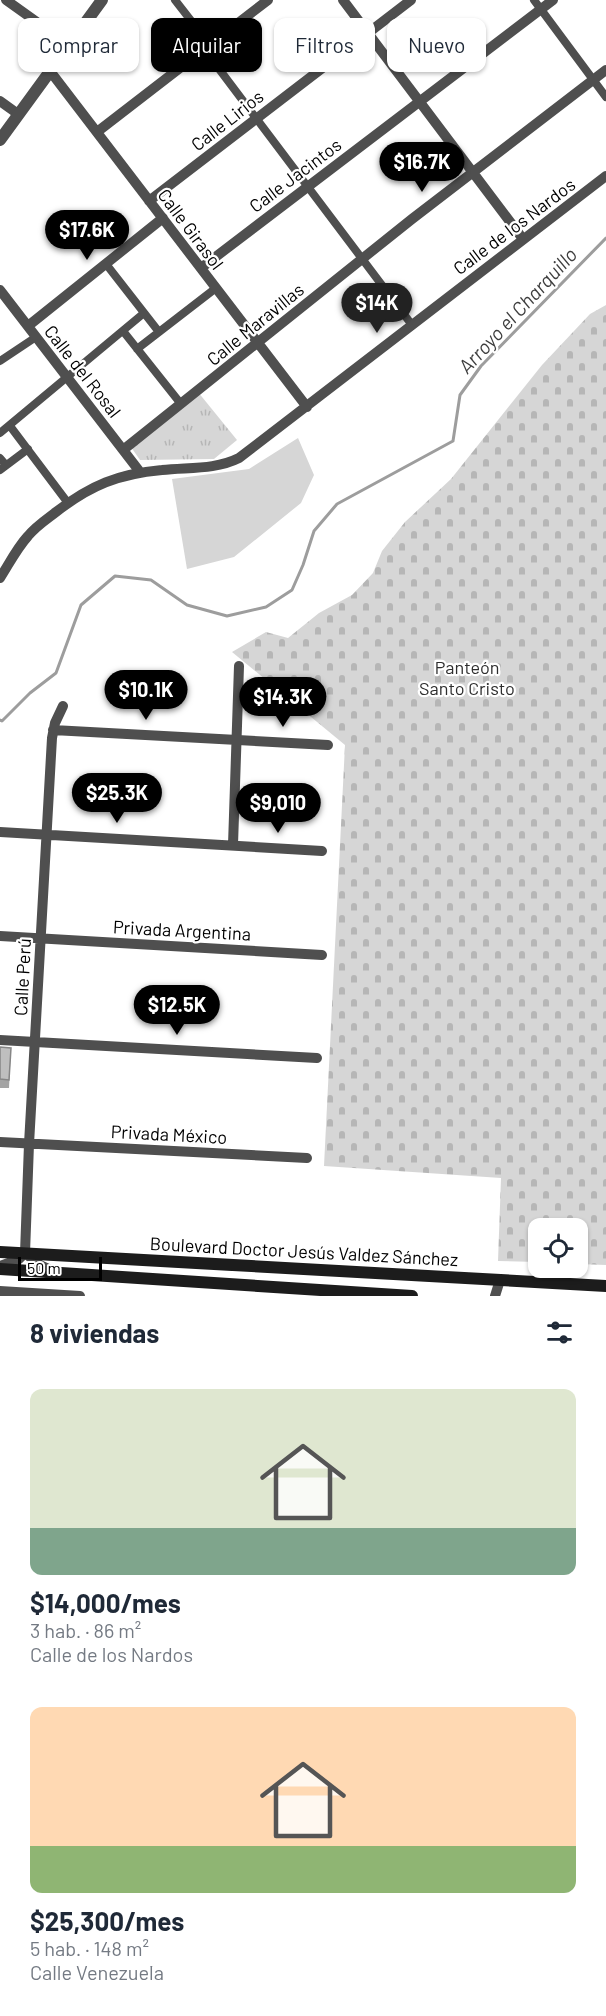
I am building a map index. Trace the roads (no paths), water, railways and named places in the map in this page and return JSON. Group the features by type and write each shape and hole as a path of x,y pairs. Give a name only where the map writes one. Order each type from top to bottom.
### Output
{"main road":[{"name":"Boulevard Doctor Jesús Valdez Sánchez","path":"0,1252 606,1286"},
{"name":"Boulevard Doctor Jesús Valdez Sánchez","path":"0,1267 297,1292 412,1296"}],"street":[{"path":"6,0 31,18"},
{"path":"89,18 102,0"},
{"path":"175,0 187,18"},
{"path":"239,18 254,4 268,0"},
{"path":"343,0 357,18"},
{"name":"Calle Lirios","path":"375,28 411,0"},
{"path":"534,0 606,97"},
{"name":"Calle Jacintos","path":"201,268 553,0"},
{"path":"375,42 523,239"},
{"name":"Calle Maravillas","path":"123,450 362,258 606,70"},
{"path":"0,140 49,72"},
{"name":"Calle Girasol","path":"51,72 307,407"},
{"path":"97,132 175,72"},
{"path":"224,72 307,187 412,325"},
{"name":"Calle Lirios","path":"149,201 317,72"},
{"path":"0,101 18,114"},
{"name":"Calle de los Nardos","path":"0,578 28,535 68,503 107,480 140,472 220,465 230,463 248,452 606,176"},
{"path":"28,326 163,218"},
{"path":"106,264 159,332"},
{"path":"137,349 216,288"},
{"name":"Calle del Rosal","path":"0,290 140,472"},
{"path":"0,433 144,313"},
{"path":"123,331 182,404"},
{"path":"0,361 36,337"},
{"path":"10,426 68,503"},
{"path":"0,458 3,468 28,449"},
{"path":"233,845 239,666"},
{"name":"Calle Perú","path":"25,1253 34,1042 53,730 63,706"},
{"path":"53,730 328,745"},
{"path":"0,832 322,851"},
{"name":"Privada Argentina","path":"0,936 322,956"},
{"path":"0,1041 317,1058"},
{"name":"Privada México","path":"0,1142 307,1158"},
{"path":"0,1267 19,1259 25,1253 31,1259 55,1272"},
{"path":"495,1296 500,1280"},
{"path":"0,1291 80,1296"}],"waterway":[{"name":"Arroyo el Charquillo","path":"0,720 2,721 30,693 56,673 81,605 115,576 151,580 187,605 227,616 266,607 292,590 314,531 337,504 453,441 460,395 481,366 606,238"}],"park label":[{"name":"Panteón Santo Cristo","path":"467,677"}]}
